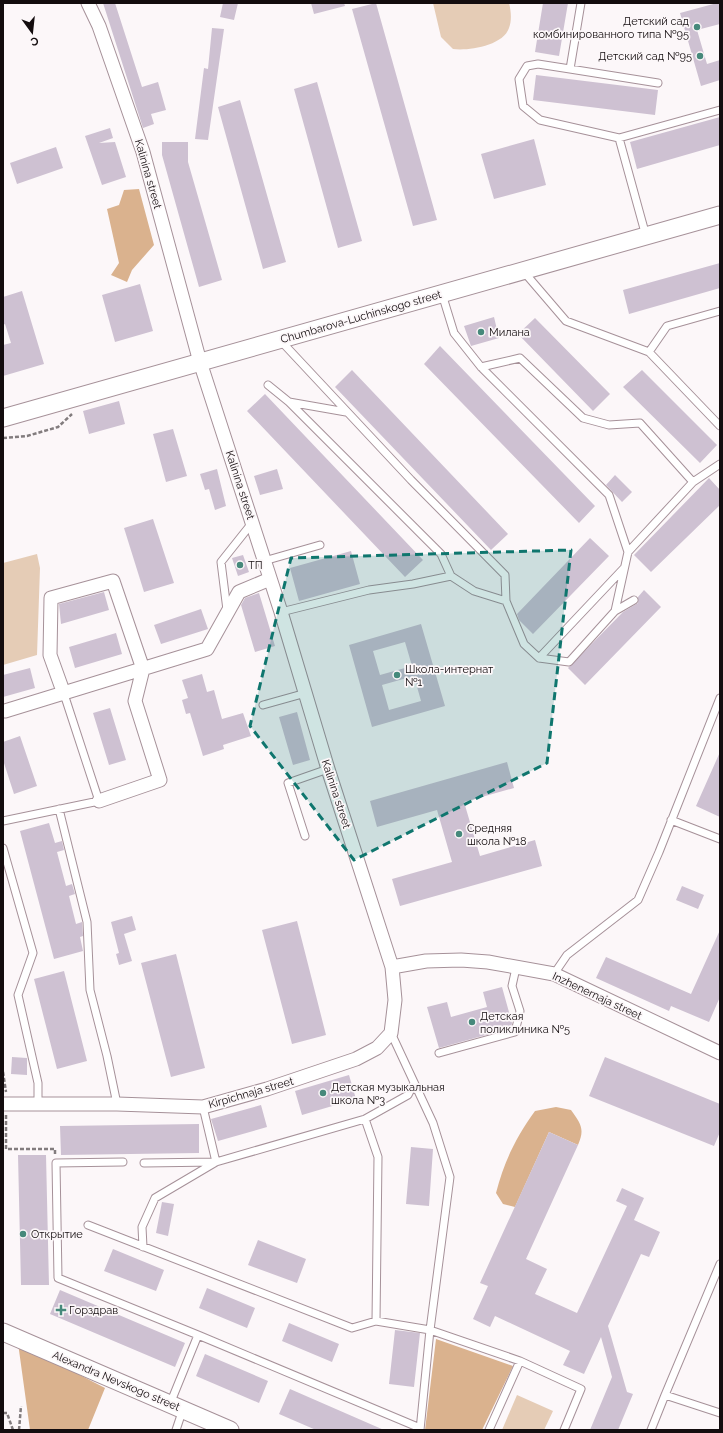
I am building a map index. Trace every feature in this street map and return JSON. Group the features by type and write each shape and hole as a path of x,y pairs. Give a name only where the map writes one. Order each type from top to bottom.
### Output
{"street":[{"name":"Kalinina street","path":"88,3 99,26 143,152 200,362 281,612 328,770 392,967"},
{"name":"Chumbarova-Luchinskogo street","path":"3,418 200,362 310,333 442,294 720,216"},
{"path":"5,711 207,649 239,592 270,579"},
{"path":"64,694 50,655 51,598 113,581 143,669 135,701 160,780 100,801"},
{"name":"Inzhenernaja street","path":"392,967 426,961 461,960 488,962 554,974 720,1053"},
{"path":"391,1033 395,1000 392,967"},
{"name":"Kirpichnaja street","path":"5,1104 117,1104 203,1107 267,1089 356,1060 377,1048 391,1033"},
{"name":"Alexandra Nevskogo street","path":"3,1332 230,1430"}],"lane":[{"path":"570,69 581,3"},
{"path":"658,83 538,64 527,66 519,79 523,106 540,120 619,138 720,110"},
{"path":"619,138 646,236"},
{"path":"523,271 566,320 649,352 720,426"},
{"path":"442,294 454,333 481,367 609,495 628,552 615,611"},
{"path":"649,352 667,326 720,311"},
{"path":"280,340 346,412 505,575 506,601 524,644 539,658 569,662 615,611 634,600"},
{"path":"481,367 520,358 583,418 609,425 640,423 693,482"},
{"path":"268,385 289,402 441,554 451,576 474,591 506,601"},
{"path":"289,402 346,412"},
{"path":"628,552 693,482 720,464"},
{"path":"228,612 221,562 252,523"},
{"path":"264,561 320,545"},
{"path":"539,658 625,568"},
{"path":"281,612 369,590 413,584 451,576"},
{"path":"263,705 306,693"},
{"path":"3,821 100,801 64,694"},
{"path":"554,974 567,955 638,900 720,698"},
{"path":"305,836 288,783 328,770"},
{"path":"59,809 87,922 90,954 90,990 107,1056 117,1104"},
{"path":"671,820 720,839"},
{"path":"3,848 33,953 18,996 38,1083 38,1104"},
{"path":"439,1053 515,1032 520,1011 512,986 516,968"},
{"path":"123,1162 56,1163 58,1278 198,1335 420,1429 430,1330 450,1177 433,1123 391,1033"},
{"path":"143,1247 142,1226 155,1198 216,1162 365,1119 408,1095 414,1083"},
{"path":"203,1107 216,1162"},
{"path":"365,1119 378,1157 376,1321"},
{"path":"144,1163 216,1162"},
{"path":"88,1225 352,1328 376,1321 430,1330 520,1362 581,1389 564,1430"},
{"path":"651,1430 664,1395 720,1264"},
{"path":"176,1430 176,1407 198,1335"},
{"path":"489,1430 520,1362"},
{"path":"664,1395 720,1413"}],"path":[{"path":"3,1072 6,1149 55,1149 56,1163"},
{"path":"19,1430 21,1406"},
{"path":"3,1413 7,1413 13,1430"}],"highlighted area":[{"path":"571,550 547,763 354,860 250,726 291,558"}],"shaded area":[{"path":"433,3 509,3 511,16 510,25 505,34 493,43 476,48 453,49 441,37"},
{"path":"139,189 154,245 132,270 127,282 111,275 119,263 107,209 119,205 124,190"},
{"path":"37,554 40,568 37,655 3,665 3,563"},
{"path":"556,1107 571,1110 577,1119 581,1127 581,1135 578,1145 549,1132 515,1207 503,1204 496,1193 507,1160 516,1140 535,1111"},
{"path":"436,1339 513,1366 482,1430 425,1430"},
{"path":"18,1343 105,1388 88,1430 30,1430"},
{"path":"517,1395 553,1411 544,1430 502,1430"}],"building":[{"path":"103,3 115,3 142,87 158,82 166,110 151,114 154,124 143,128"},
{"path":"223,3 238,3 234,20 220,17"},
{"path":"311,3 344,3 345,6 314,14"},
{"path":"376,3 437,220 413,226 352,9"},
{"path":"543,3 568,3 559,56 535,52"},
{"path":"720,3 720,24 697,30 707,64 720,60 720,80 701,86 680,13"},
{"path":"212,28 224,29 208,140 195,139 204,68 208,69"},
{"path":"536,75 658,90 655,115 533,100"},
{"path":"317,82 362,241 338,248 294,89"},
{"path":"240,100 286,262 263,269 218,107"},
{"path":"720,117 720,145 637,169 630,142"},
{"path":"110,128 113,138 99,143 115,142 126,177 102,185 85,136"},
{"path":"534,139 546,185 494,199 481,154"},
{"path":"162,142 188,142 188,162 222,280 199,287 162,155"},
{"path":"56,147 63,168 17,184 10,163"},
{"path":"720,263 720,288 629,314 623,290"},
{"path":"140,284 153,331 115,342 102,295"},
{"path":"22,291 44,364 3,376 3,345 11,343 5,324 3,325 3,297"},
{"name":"Милана","path":"494,317 499,338 471,346 464,326"},
{"path":"535,318 610,394 593,411 518,334"},
{"path":"440,346 595,506 579,523 424,364"},
{"path":"352,370 508,534 491,550 335,387"},
{"path":"642,370 717,445 700,463 623,387"},
{"path":"265,394 423,560 405,577 247,411"},
{"path":"119,401 125,424 89,434 83,411"},
{"path":"173,429 187,476 166,482 153,434"},
{"path":"217,469 226,506 215,510 209,489 205,490 200,474"},
{"path":"277,469 283,489 260,495 254,476"},
{"path":"615,475 632,492 622,502 606,485"},
{"path":"709,478 720,490 720,505 651,572 634,555"},
{"path":"153,519 174,583 144,592 124,528"},
{"path":"590,538 609,556 533,634 519,620 517,614"},
{"path":"351,551 360,584 299,601 290,568"},
{"name":"ТП","path":"243,555 249,572 238,576 232,558"},
{"path":"644,590 661,607 585,685 568,668 623,612 638,603 638,597"},
{"path":"104,592 109,610 61,624 59,604"},
{"path":"259,593 275,646 255,652 241,605 245,598"},
{"path":"201,609 208,629 161,644 154,625"},
{"name":"Школа-интернат №1","path":"421,624 445,706 372,727 349,645","holes":["405,642 412,666 380,675 373,651","414,676 421,701 389,710 382,685"]},
{"path":"116,633 122,654 75,668 69,647"},
{"path":"30,668 35,688 3,697 3,675"},
{"path":"202,674 207,692 214,690 222,719 243,713 251,736 223,745 224,749 203,756 190,713 186,714 182,700 188,698 182,680"},
{"path":"110,708 126,760 109,765 93,713"},
{"path":"297,712 310,760 293,765 279,717"},
{"path":"20,736 37,786 14,794 3,760 3,742"},
{"path":"720,752 720,817 696,806"},
{"name":"Средняя школа №18","path":"507,762 514,788 464,802 480,856 535,840 542,866 400,906 392,879 452,862 437,810 377,827 370,801"},
{"path":"49,823 55,843 62,841 64,850 57,852 66,886 72,884 75,894 69,896 76,924 82,922 83,936 80,937 83,951 54,959 20,831"},
{"path":"682,886 704,895 698,909 676,900"},
{"path":"132,916 136,930 124,934 132,961 119,965 116,954 119,953 111,922"},
{"path":"297,921 326,1035 292,1044 262,930"},
{"path":"720,930 720,997 709,1022 671,1006 669,1011 596,978 606,957 691,994"},
{"path":"176,954 205,1068 171,1077 141,963"},
{"path":"64,971 87,1061 57,1069 34,979"},
{"name":"Детская поликлиника №5","path":"502,987 512,1023 511,1028 439,1048 427,1007 447,1002 451,1017 487,1007 483,992"},
{"path":"12,1057 27,1058 27,1075 11,1074"},
{"path":"605,1057 720,1104 720,1132 714,1146 589,1096"},
{"path":"349,1075 356,1099 302,1115 295,1091"},
{"path":"261,1105 267,1127 218,1141 211,1119"},
{"path":"199,1124 199,1153 61,1155 60,1126"},
{"path":"549,1132 578,1145 526,1259 547,1269 535,1294 577,1313 627,1206 616,1201 622,1188 644,1198 634,1220 660,1232 649,1257 641,1254 608,1326 627,1392 633,1394 618,1430 590,1430 612,1377 601,1337 584,1374 563,1365 570,1351 495,1316 490,1327 473,1319 488,1286 480,1283"},
{"path":"411,1147 433,1149 429,1206 406,1204"},
{"path":"18,1155 46,1155 49,1285 21,1285"},
{"path":"162,1202 174,1204 168,1236 156,1233"},
{"path":"258,1240 306,1259 297,1283 248,1265"},
{"path":"113,1249 164,1270 156,1291 104,1271"},
{"path":"207,1288 255,1308 247,1328 199,1308"},
{"path":"60,1290 185,1343 175,1367 50,1314"},
{"path":"289,1323 339,1344 332,1362 282,1341"},
{"path":"395,1330 420,1333 414,1387 389,1384"},
{"path":"205,1354 268,1381 259,1403 196,1376"},
{"path":"290,1389 384,1430 316,1430 279,1414"}],"place":[{"name":"Детский сад комбинированного типа №95","path":"697,27"},
{"name":"Детский сад №95","path":"700,56"},
{"name":"Милана","path":"481,332"},
{"name":"ТП","path":"240,565"},
{"name":"Школа-интернат №1","path":"397,675"},
{"name":"Средняя школа №18","path":"459,834"},
{"name":"Детская поликлиника №5","path":"472,1022"},
{"name":"Детская музыкальная школа №3","path":"323,1093"},
{"name":"Открытие","path":"23,1234"},
{"name":"Горздрав","path":"61,1310"}]}
